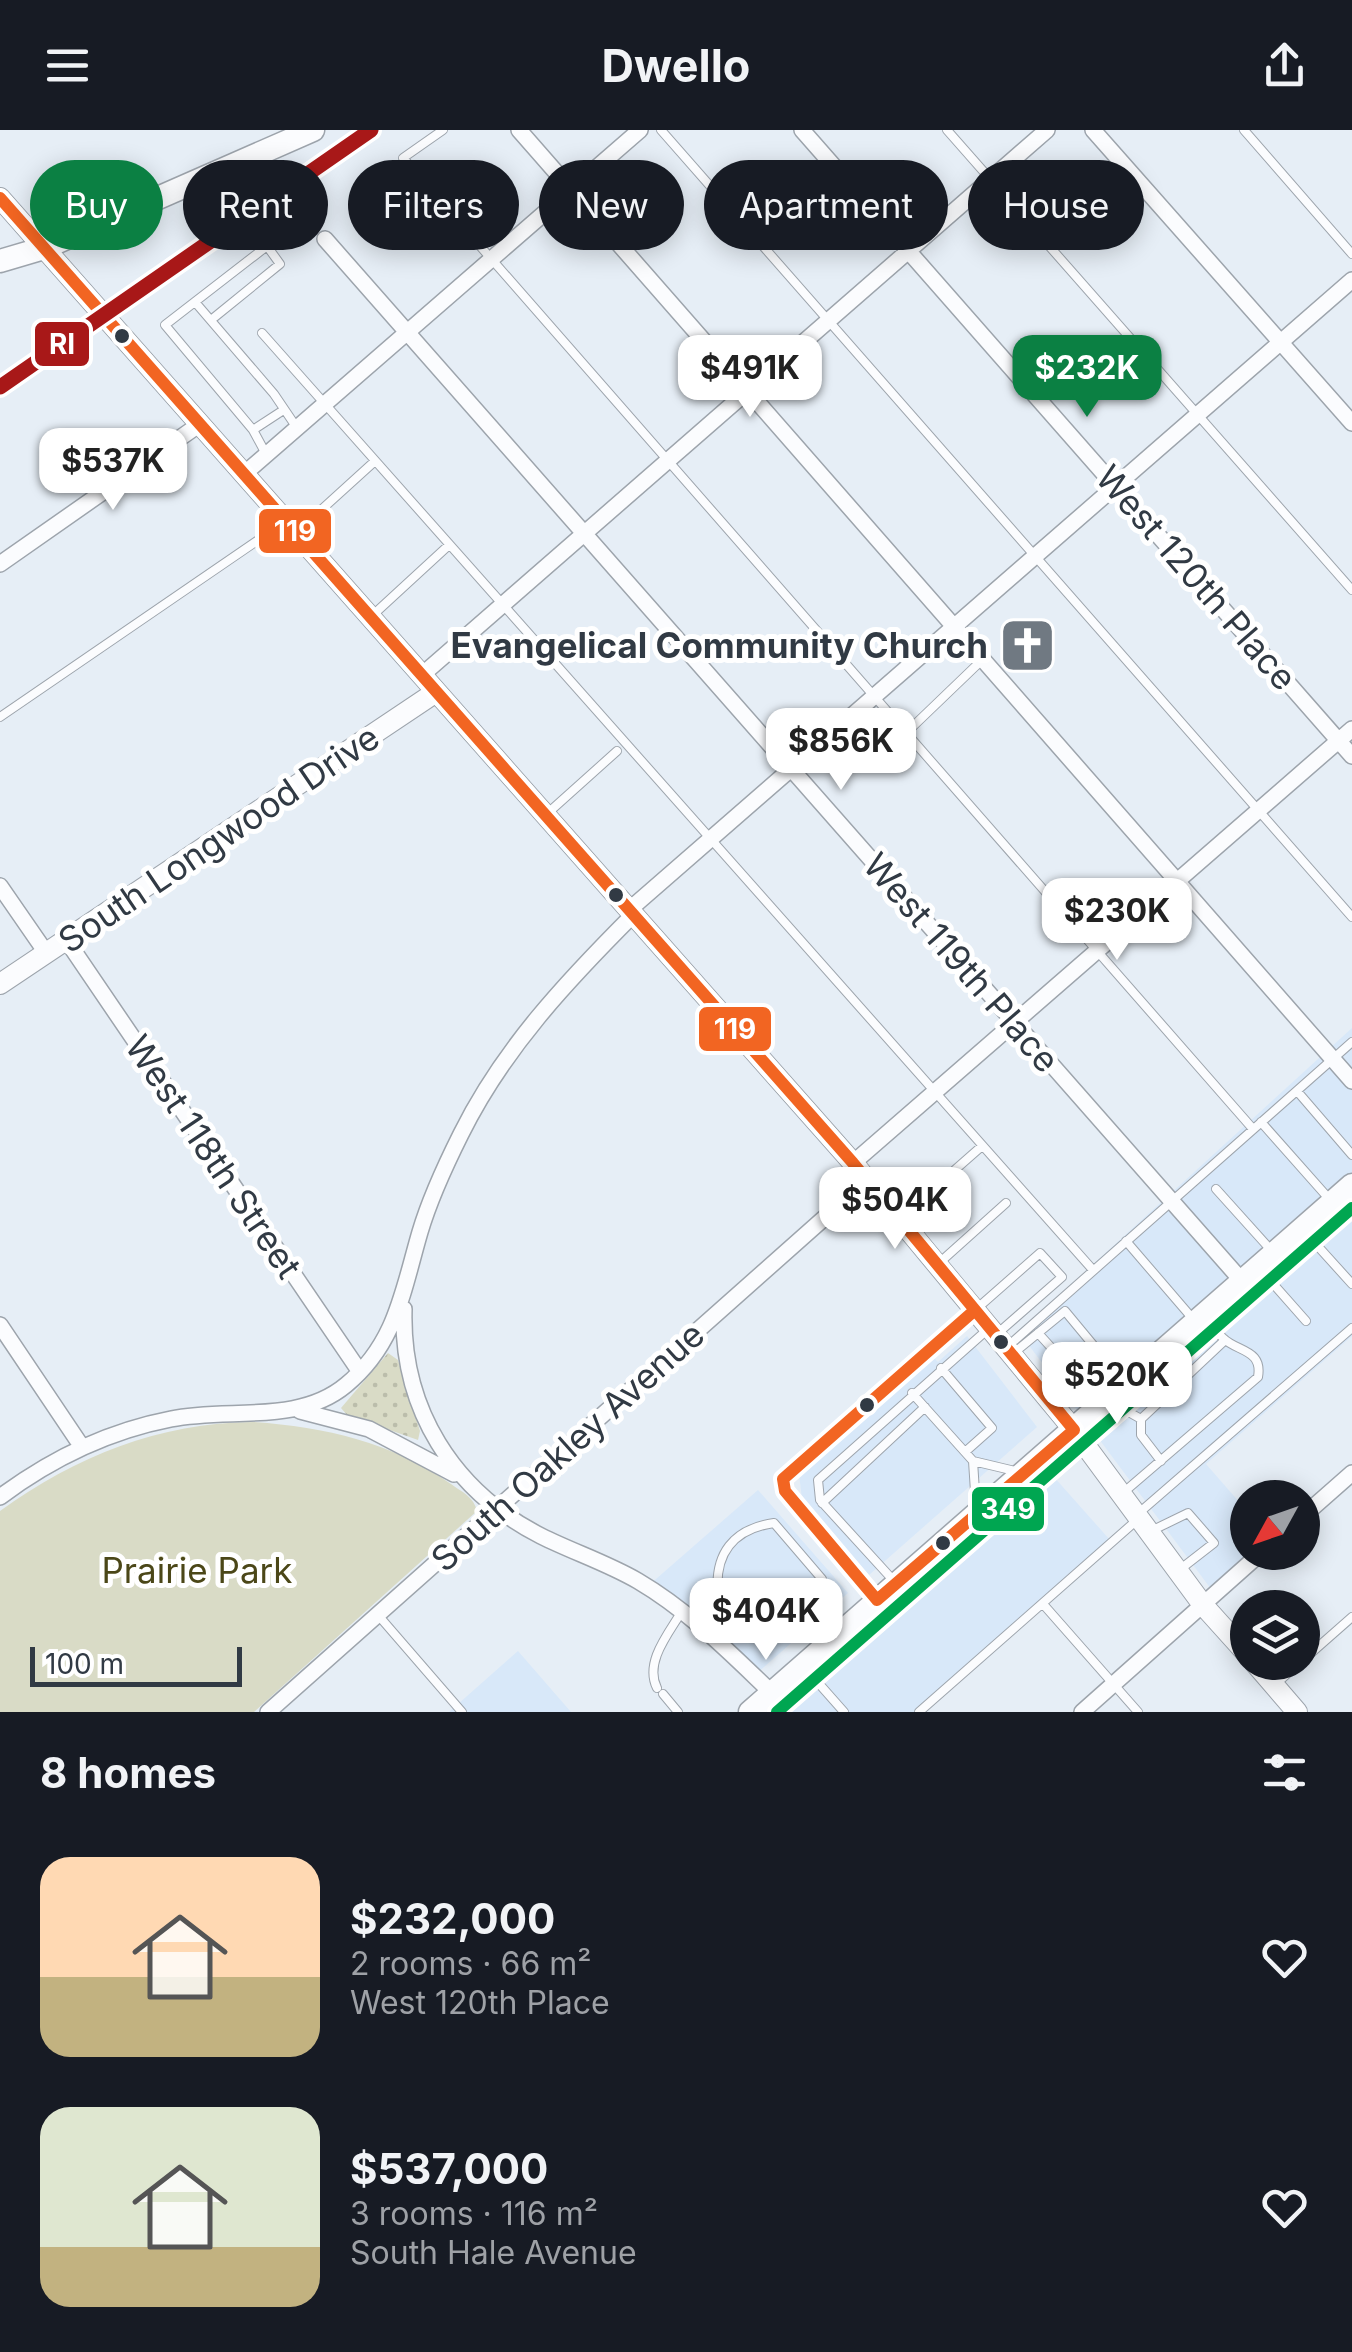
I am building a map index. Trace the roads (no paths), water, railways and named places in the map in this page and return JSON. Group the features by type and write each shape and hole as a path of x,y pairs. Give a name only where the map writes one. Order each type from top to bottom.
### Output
{"main road":[{"path":"163,196 314,130"},
{"path":"0,261 37,250"},
{"path":"750,1712 1352,1185"}],"street":[{"path":"519,130 545,160"},
{"path":"606,160 640,130"},
{"name":"West 120th Place","path":"802,130 1352,756"},
{"path":"1012,160 1047,130"},
{"path":"1093,130 1352,424"},
{"path":"0,198 30,232"},
{"path":"422,676 968,198"},
{"path":"244,474 539,218"},
{"name":"West 119th Place","path":"328,242 1171,1202 1258,1267"},
{"path":"46,250 867,1180 1074,1430 1203,1605 1230,1635"},
{"path":"624,250 1345,1067"},
{"path":"296,1410 332,1396 360,1372 386,1340 404,1295 432,1198 480,1098 547,1006 631,913 708,841 1352,280"},
{"path":"0,564 200,424"},
{"name":"South Longwood Drive","path":"0,984 436,692"},
{"path":"852,1163 1352,729"},
{"path":"0,886 47,954"},
{"name":"West 118th Street","path":"67,941 360,1372"},
{"name":"South Oakley Avenue","path":"268,1712 867,1180"},
{"path":"404,1295 406,1357 417,1402 427,1428 463,1480"},
{"path":"0,1325 82,1447"},
{"path":"0,1497 82,1447 168,1419 205,1412 296,1410 370,1428 463,1480 498,1509 543,1536 638,1581 688,1616 772,1693"},
{"path":"1320,1501 1352,1473"},
{"path":"1082,1712 1242,1570"},
{"path":"1270,1680 1297,1712"}],"lane":[{"path":"443,130 403,158 1253,1130"},
{"path":"661,130 1352,917"},
{"path":"947,130 973,160"},
{"path":"1244,130 1352,254"},
{"path":"211,320 280,264 268,246 165,326 253,430 266,454"},
{"path":"1053,250 1352,590"},
{"path":"195,302 274,394 282,412 297,428"},
{"path":"262,333 708,841 1093,1270"},
{"path":"253,430 282,412"},
{"path":"0,717 290,527 376,461"},
{"path":"370,618 449,545"},
{"path":"906,733 983,660"},
{"path":"545,815 616,751"},
{"path":"896,1584 822,1502 818,1480 828,1467 941,1368 1002,1340 1093,1270 1297,1090 1345,1067 1352,1042"},
{"path":"1297,1090 1352,1156"},
{"path":"1261,1122 1332,1202"},
{"path":"899,1219 982,1146"},
{"path":"1216,1190 1258,1267 1306,1322"},
{"path":"938,1264 1006,1203"},
{"path":"1302,1229 1352,1284"},
{"path":"1121,1495 1258,1377 1255,1358 1246,1348 1224,1340 1200,1319 1126,1241"},
{"path":"877,1600 785,1491 783,1479 1040,1252 1062,1277 1002,1340"},
{"path":"1002,1340 1038,1333 1065,1310 1097,1349 1120,1390 1125,1410 1141,1419"},
{"path":"919,1712 1142,1522 1352,1328"},
{"path":"1038,1333 1067,1365 1097,1349"},
{"path":"1160,1460 1142,1435 1141,1419 1224,1340"},
{"path":"941,1368 992,1428 965,1452"},
{"path":"912,1392 974,1461 1024,1473"},
{"path":"822,1502 925,1407"},
{"path":"974,1461 976,1514"},
{"path":"1142,1522 1188,1513 1214,1543 1178,1571"},
{"path":"774,1523 822,1579 820,1601 771,1632 758,1631 718,1595 716,1570 721,1554 750,1526 774,1523"},
{"path":"678,1712 660,1691 652,1671 655,1660 688,1616 718,1595"},
{"path":"1042,1604 1138,1712"},
{"path":"378,1615 462,1712"},
{"path":"1320,1646 1352,1618"},
{"path":"802,1666 844,1712"},
{"path":"1274,1685 1280,1680"},
{"path":"828,1712 837,1704"}],"place":[{"name":"Evangelical Community Church","path":"1027,646"}],"park label":[{"name":"Prairie Park","path":"197,1571"}]}
